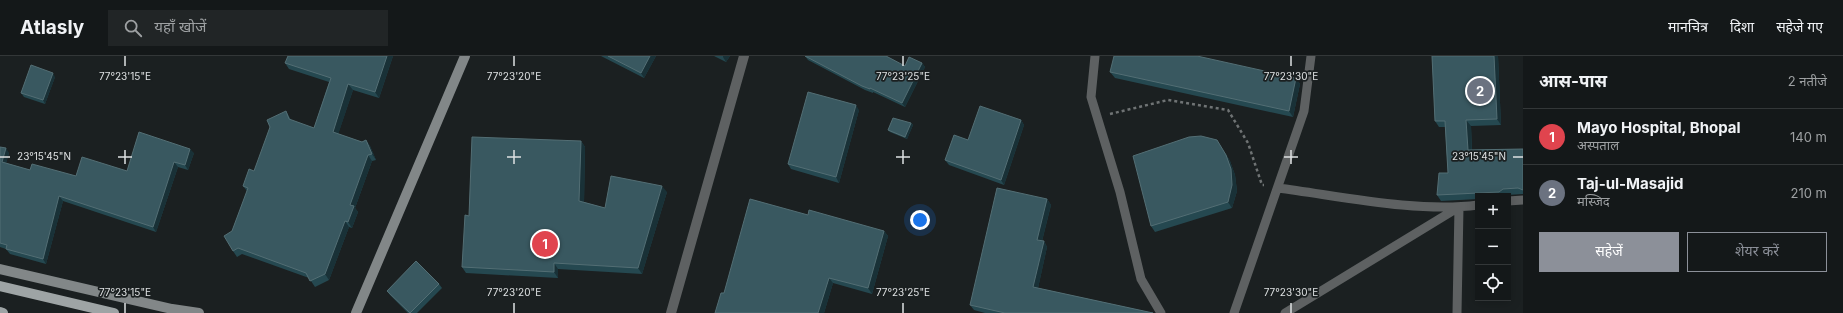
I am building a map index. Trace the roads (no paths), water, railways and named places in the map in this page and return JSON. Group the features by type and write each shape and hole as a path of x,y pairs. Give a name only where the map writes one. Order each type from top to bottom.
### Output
{"main road":[{"path":"0,286 114,313"}],"street":[{"path":"356,313 465,56"},
{"path":"671,313 744,56"},
{"path":"0,269 172,310 199,313"}],"lane":[{"path":"1095,56 1091,96 1120,192 1141,280 1161,313"},
{"path":"1234,313 1304,111 1311,56"},
{"path":"1278,188 1392,204 1459,207 1475,205"},
{"path":"1511,201 1523,200"},
{"path":"1285,313 1459,207"},
{"path":"1457,313 1459,207"}],"place":[{"name":"Taj-ul-Masajid","path":"1480,91"},
{"name":"Mayo Hospital, Bhopal","path":"545,244"}]}
